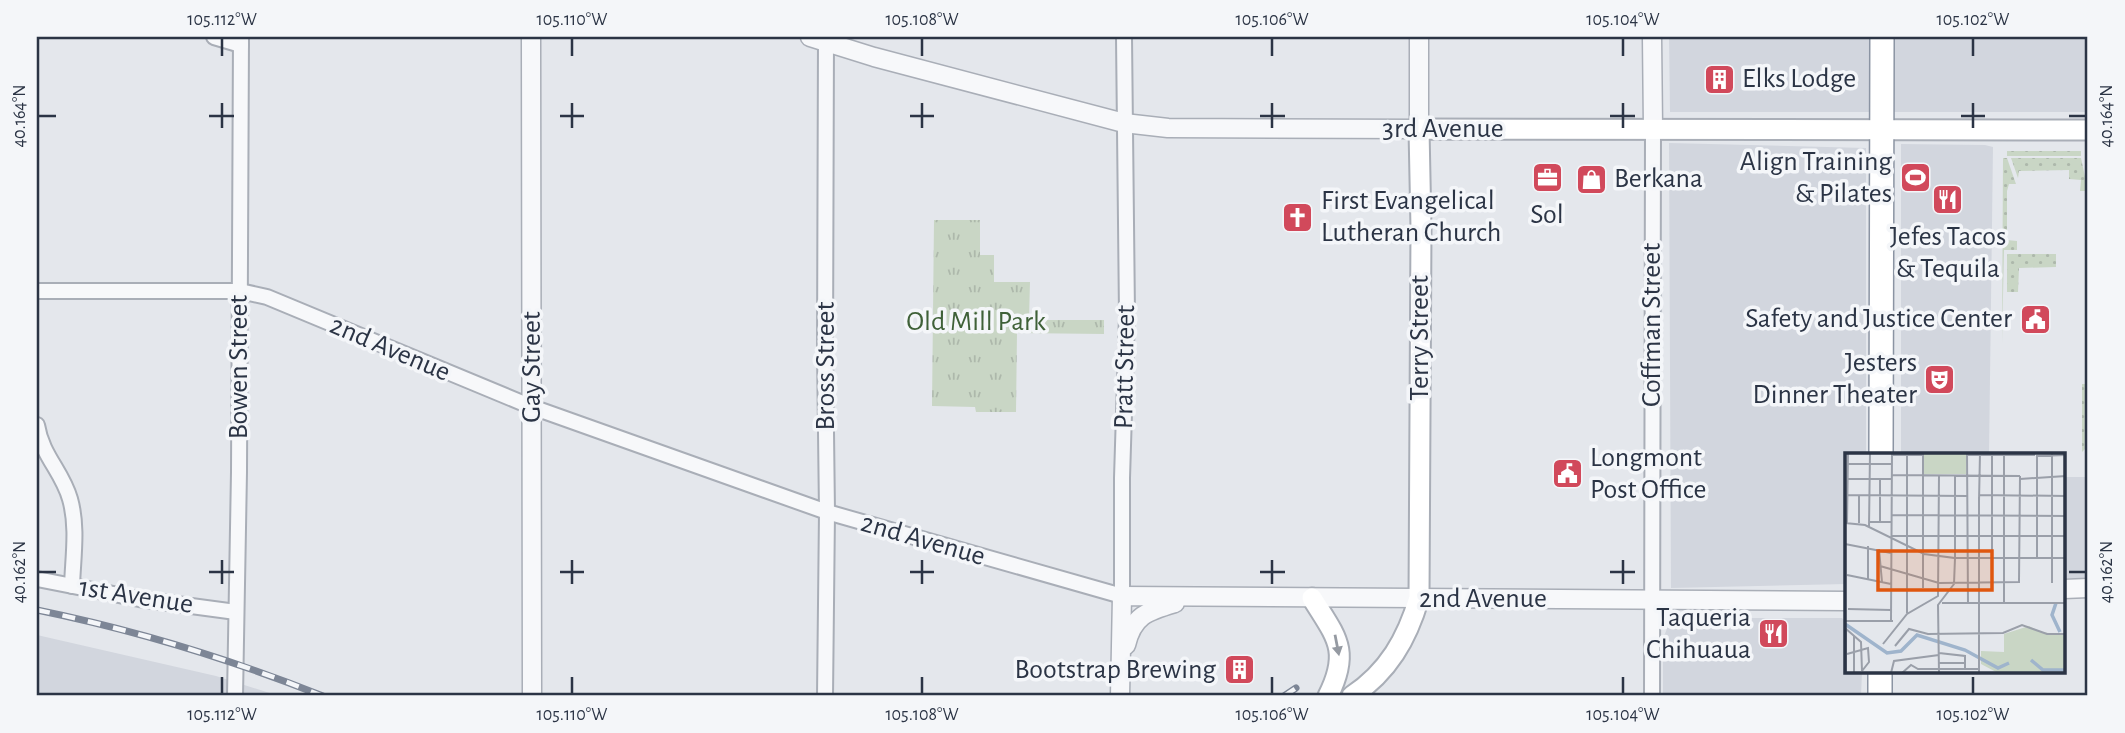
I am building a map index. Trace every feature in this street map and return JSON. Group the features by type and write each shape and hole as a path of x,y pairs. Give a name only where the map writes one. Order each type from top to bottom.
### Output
{"highway":[{"path":"1881,453 1882,37"},
{"path":"1880,674 1880,696"}],"main road":[{"name":"3rd Avenue","path":"1419,129 2088,130"},
{"name":"Terry Street","path":"1352,696 1382,670 1396,653 1412,624 1419,598 1419,129"},
{"path":"1312,598 1336,634 1339,647 1338,674 1328,696"}],"street":[{"path":"214,37 241,41"},
{"name":"Gay Street","path":"531,37 532,696"},
{"name":"Pratt Street","path":"1120,696 1127,315 1124,37"},
{"name":"Terry Street","path":"1419,37 1419,129"},
{"name":"Coffman Street","path":"1652,37 1652,696"},
{"name":"3rd Avenue","path":"821,39 874,57 1124,123 1168,128 1419,129"},
{"name":"Bross Street","path":"821,39 827,512 825,696"},
{"name":"Bowen Street","path":"235,696 241,41"},
{"name":"2nd Avenue","path":"37,291 240,291 267,297 532,407 827,512 1122,596 1845,601"},
{"path":"37,425 42,449 62,481 75,520 72,586"},
{"name":"1st Avenue","path":"37,579 139,599 236,612"},
{"path":"2066,589 2088,588"},
{"path":"1121,668 1129,630 1138,618 1154,609 1195,597"}],"shaded area":[{"path":"1669,37 2088,37 2088,112 1670,112"},
{"path":"1669,143 1866,148 1866,453 1845,453 1845,584 1671,588"},
{"path":"1901,144 1993,147 1989,453 1901,453"},
{"path":"2066,477 2088,477 2088,578 2066,578"},
{"path":"1671,618 1842,618 1845,621 1845,674 1862,674 1861,696 1663,696 1663,639"},
{"path":"37,635 216,676 279,696 37,696"}],"green space":[{"path":"2007,151 2081,151 2081,156 2007,156"},
{"path":"2003,158 2007,158 2016,184 2009,184 2007,191 2007,240 2017,241 2017,250 2004,250 2002,344"},
{"path":"2011,158 2081,158 2088,191 2080,191 2081,180 2069,179 2069,170 2019,171 2018,178"},
{"name":"Old Mill Park","path":"934,220 980,220 980,255 994,255 994,282 1030,282 1029,320 1104,320 1104,334 1017,333 1016,412 976,412 975,407 932,406"},
{"path":"2007,254 2056,254 2056,267 2019,268 2018,292 2007,292"},
{"path":"2082,384 2088,384 2088,390 2087,447 2082,452"}],"railway":[{"path":"37,610 182,647 323,696"},
{"path":"1284,696 1296,688"}],"place":[{"name":"Elks Lodge","path":"1719,79"},
{"name":"Sol","path":"1547,178"},
{"name":"Align Training & Pilates","path":"1915,178"},
{"name":"Berkana","path":"1591,179"},
{"name":"Jefes Tacos & Tequila","path":"1948,200"},
{"name":"First Evangelical Lutheran Church","path":"1298,217"},
{"name":"Safety and Justice Center","path":"2035,319"},
{"name":"Jesters Dinner Theater","path":"1940,379"},
{"name":"Longmont Post Office","path":"1567,474"},
{"name":"Taqueria Chihuaua","path":"1774,634"},
{"name":"Bootstrap Brewing","path":"1239,670"}]}
